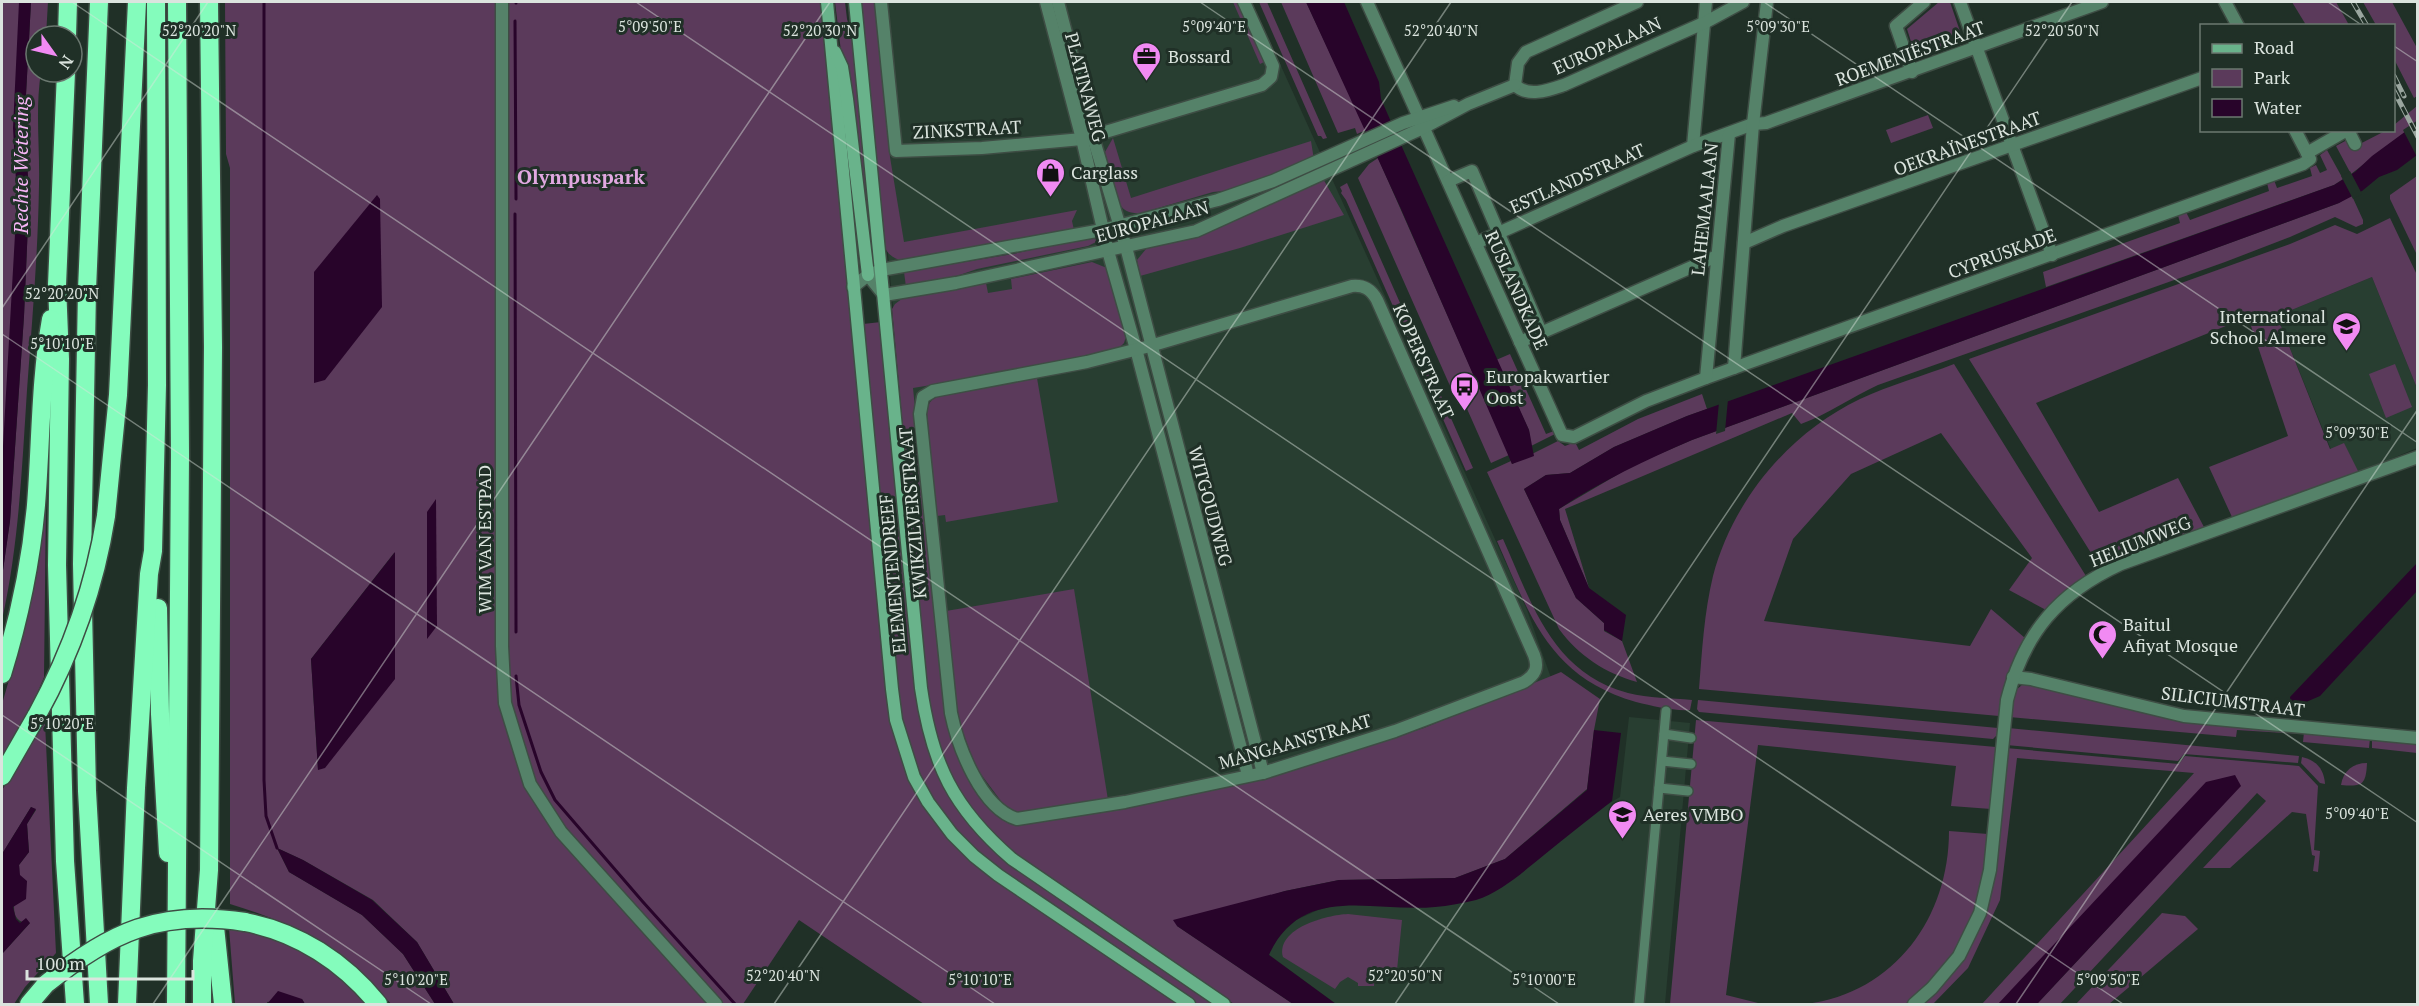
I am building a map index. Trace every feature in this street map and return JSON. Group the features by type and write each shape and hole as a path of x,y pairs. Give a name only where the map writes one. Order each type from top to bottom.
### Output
{"highway":[{"path":"67,24 68,2"},
{"path":"99,2 87,290 82,564 87,791 99,1005"},
{"path":"2,776 55,682 80,619 93,577 106,516 118,395 137,2"},
{"path":"127,1005 136,788 149,574 153,551 157,386 156,2"},
{"path":"176,1005 180,455 177,2"},
{"path":"202,1005 202,961 209,870 213,347 209,2"},
{"path":"65,84 57,285 60,359 57,565 65,861 75,1005"},
{"path":"2,674 14,636 36,506 44,358 57,285"},
{"path":"153,551 158,574 164,812 176,948"},
{"path":"209,870 223,1005"},
{"path":"29,1005 46,984 75,961 98,946 137,928 182,919 225,919 274,929 329,957 378,1005"}],"main road":[{"name":"ELEMENTENDREEF","path":"827,2 896,720 914,777 939,819 974,856 1189,1005"},
{"name":"ELEMENTENDREEF","path":"855,2 921,688 926,721 939,766 964,809 992,842 1012,859 1224,1005"},
{"path":"831,43 842,67 868,275"}],"street":[{"name":"WIM VAN ESTPAD","path":"502,2 502,645 505,703 530,784 561,832 716,1005"},
{"name":"ZINKSTRAAT","path":"881,2 896,151 982,148 1087,138"},
{"name":"PLATINAWEG","path":"1046,2 1087,138 1126,247"},
{"name":"PLATINAWEG","path":"1058,2 1108,251"},
{"path":"1087,138 1256,88 1267,82 1273,72 1271,60 1244,2"},
{"name":"RUSLANDKADE","path":"1367,2 1562,435 1574,436 1646,401 1706,378"},
{"name":"EUROPALAAN","path":"1515,85 1518,63 1526,52 1636,2"},
{"name":"LAHEMAALAAN","path":"1706,2 1694,146 1729,134 1706,378"},
{"name":"EUROPALAAN","path":"1515,85 1525,91 1546,91 1706,22 1743,2"},
{"path":"1734,368 1753,124 1767,2"},
{"path":"1912,72 1896,26 1924,2"},
{"path":"1960,2 2052,255"},
{"name":"ROEMENIËSTRAAT","path":"1729,134 1912,72 2102,2"},
{"path":"2225,2 2237,24"},
{"name":"OEKRAÏNESTRAAT","path":"1744,243 1783,226 2200,79"},
{"name":"EUROPALAAN","path":"853,288 868,275 881,270 1102,230 1234,195 1364,147 1515,85"},
{"path":"2296,132 2308,156"},
{"name":"CYPRUSKADE","path":"1706,378 2303,164 2308,156 2344,132"},
{"path":"2348,132 2355,144"},
{"name":"ESTLANDSTRAAT","path":"1476,243 1694,146"},
{"name":"EUROPALAAN","path":"884,295 1108,251 1210,226 1364,147"},
{"name":"RUSLANDKADE","path":"1448,181 1472,171 1541,332"},
{"name":"WITGOUDWEG","path":"1126,247 1263,773"},
{"name":"WITGOUDWEG","path":"1108,251 1248,775"},
{"path":"1520,342 1717,256"},
{"path":"868,275 884,295"},
{"name":"KOPERSTRAAT","path":"1136,349 1352,286 1370,290 1377,300 1534,655 1537,664 1535,672"},
{"name":"KWIKZILVERSTRAAT","path":"1017,819 1007,816 998,807 967,763 957,739 951,713 920,414 923,397 933,391 1087,362 1136,349"},
{"name":"HELIUMWEG","path":"1914,1005 1959,956 1980,913 1990,870 2007,700 2013,677 2025,648 2055,607 2085,582 2121,564 2418,456"},
{"name":"MANGAANSTRAAT","path":"1017,819 1125,802 1263,773 1395,731 1524,682 1535,672"},
{"name":"SILICIUMSTRAAT","path":"2013,677 2031,679 2176,715 2418,738"},
{"path":"1639,1005 1666,711"},
{"path":"1664,734 1691,738"},
{"path":"1662,761 1690,764"},
{"path":"1659,788 1688,791"}],"shaded area":[{"path":"864,2 1252,2 1527,610 1551,678 1349,764 1158,815 1002,830 940,728 913,516"},
{"name":"International School Almere","path":"2372,277 2417,388 2417,448 2343,479 2277,316"},
{"name":"Aeres VMBO","path":"1629,717 1690,723 1665,1004 1336,1004 1268,954 1279,936 1296,920 1318,910 1341,904 1435,907 1620,797"}],"green space":[{"path":"2,2 19,2 21,281 2,539"},
{"path":"31,2 48,2 47,24 30,24"},
{"path":"225,2 820,2 888,702 898,747 915,789 926,808 939,827 971,861 1177,1004 924,1004 799,920 743,1004 454,1004 417,942 373,900 303,860 277,848 289,872 362,915 403,954 435,1004 391,1004 356,967 319,941 278,920 230,904 230,168 226,154","holes":["395,553 318,770 311,659"]},
{"path":"835,2 845,2 853,41 873,240 864,241"},
{"path":"861,2 875,2 890,157 904,242 1077,210 1072,221 1074,230 904,261 889,253 884,244"},
{"path":"1233,2 1238,2 1264,62 1260,64"},
{"path":"1259,2 1267,2 1327,138 1323,139 1318,136"},
{"path":"1281,2 1306,2 1366,130 1357,134 1355,128 1338,133"},
{"path":"1939,2 1950,2 1963,40 1917,56 1907,29"},
{"path":"2292,2 2336,2 2348,24 2305,24"},
{"path":"2363,2 2392,2 2417,48 2417,96 2414,98 2395,61 2395,24 2375,24"},
{"path":"27,84 40,84 37,237 19,505 2,620 2,577 10,521 24,316 29,201 25,113"},
{"path":"2417,106 2417,123 2351,174 2336,146 2347,140 2352,148 2383,132 2395,132 2395,124"},
{"path":"1928,115 1933,128 1891,143 1886,130"},
{"path":"1113,138 1131,198 1311,141 1314,160 1234,190 1213,192 1134,213 1124,209 1118,201 1105,152"},
{"path":"2327,150 2343,179 2334,185 2046,287 2043,272 2180,223 2178,215 2186,212 2190,220 2269,191 2267,183 2274,180 2277,188 2312,176 2310,168 2316,165 2320,173 2327,170 2320,155"},
{"path":"1378,158 1509,455 1491,463 1464,402 1458,404 1358,178 1369,164"},
{"path":"2417,176 2417,255 2390,195"},
{"path":"1322,177 1344,215 1240,248 1140,276 1137,260 1146,249 1186,237"},
{"path":"1347,183 1473,468 1466,471 1341,193 1340,187"},
{"path":"2352,196 2363,220 2363,224 2356,227 2335,217 2225,262 1878,385 1801,424 1792,413 1565,509 1589,588 1560,520 1559,509 1634,465 1692,440 2339,203"},
{"path":"2390,218 2417,275 2417,388 2372,277 2277,316 2330,449 2344,443 2358,471 2343,479 2232,517 2209,467 2288,436 2248,317 2036,403 2099,512 2178,478 2204,527 2098,564 1969,359 2290,244 2335,225 2357,234"},
{"path":"1087,238 1100,240 1088,246 977,269 942,281 906,287 904,272 1013,254"},
{"path":"1092,262 1107,268 1127,333 1124,343 1118,349 1035,368 913,388 946,717 1001,817 1014,825 1041,822 1248,783 1424,728 1561,672 1600,699 1587,789 1505,859 1455,878 1339,880 1285,891 1177,926 1293,1004 1234,1004 1011,851 976,815 963,797 952,778 937,737 927,688 892,309 903,298 986,283 988,293 1012,289 1011,279"},
{"path":"881,322 918,709 927,747 940,780 976,831 1024,873 1215,1004 1197,1004 987,859 960,834 945,816 922,777 906,733 897,687 863,324"},
{"path":"1510,354 1546,434 1554,431 1555,434 1531,446 1529,430 1496,360"},
{"path":"1954,364 2086,576 2064,592 2046,610 2009,590 2032,558 1941,433 1851,474 1793,539 1764,621 1970,646 1991,609 2025,638 2009,672 1999,716 1699,689 1705,618 1713,576 1734,521 1767,472 1810,430 1834,413 1871,394"},
{"path":"2395,364 2412,407 2386,418 2369,374"},
{"path":"1037,378 1058,502 946,522 945,515 937,516 927,414 930,402 940,395"},
{"path":"1702,394 1707,409 1614,447 1570,473 1546,475 1524,489 1576,598 1605,624 1604,631 1622,641 1637,682 1614,674 1594,662 1575,647 1559,629 1487,472 1511,461 1512,464 1558,441 1565,446 1575,442 1579,450 1638,419"},
{"path":"46,502 44,677 26,720 2,761 2,704 24,628"},
{"path":"1503,539 1535,610 1548,632 1562,652 1580,669 1602,683 1628,693 1692,700 1690,710 1649,705 1606,691 1582,677 1562,660 1546,640 1520,594 1497,541"},
{"path":"1074,589 1108,800 1017,813 1004,805 977,769 959,723 946,611"},
{"path":"2023,684 2032,684 2177,721 2301,732 2301,734 2237,730 2236,737 2009,717 2016,690"},
{"path":"1698,700 1998,728 1997,735 1993,739 1699,712"},
{"path":"1696,720 1996,747 1991,809 1951,806 1956,766 1758,745 1726,995 1762,1004 1670,1004"},
{"path":"45,723 56,953 25,987 14,1004 2,1004 2,954 30,923 16,917 14,901 19,865 29,852 27,824 36,810 31,807 2,854 2,790"},
{"path":"2008,728 2299,756 2298,763 2184,754 2178,761 2006,745"},
{"path":"2304,732 2370,738 2369,748 2303,742"},
{"path":"2372,738 2417,743 2417,753 2372,748"},
{"path":"2006,748 2179,764 2185,756 2299,766 2318,786 2314,850 2320,851 2318,872 2313,871 2315,856 2312,855 2306,814 2292,812 2230,868 2203,868 2266,801 2257,793 2060,1004 2037,1004 2122,913 1998,1004 1982,1004 2194,773 2017,758 2000,900 1968,968 1933,1004 1922,1004 1949,977 1968,948 1982,918 1997,854"},
{"path":"2302,757 2318,766 2325,784 2320,783 2301,763"},
{"path":"2367,763 2362,783 2354,786 2341,785 2350,769 2357,764"},
{"path":"1949,831 1988,834 1984,880 1971,923 1950,959 1919,994 1905,1004 1806,1004 1838,997 1866,984 1890,967 1911,946 1927,921 1939,893 1947,863"},
{"path":"2162,913 2185,916 2198,929 2109,1004 2076,1004"},
{"path":"1348,914 1402,920 1397,970 1375,968 1374,986 1358,986 1358,983 1348,977 1335,989 1283,957 1283,947 1287,938 1295,931 1316,920"},
{"path":"229,928 281,939 326,962 371,1004 305,1004 302,999 267,1002 267,1004 235,1004"}],"water":[{"name":"Rechte Wetering","path":"19,2 31,2 30,24 24,24 29,201 24,316 10,521 2,577 2,464 17,199 13,128"},
{"path":"1306,2 1344,2 1379,82 1381,99 1529,430 1534,456 1512,464 1401,209"},
{"path":"2417,123 2417,155 2397,170 2379,177 2362,191 2339,203 1692,440 1591,489 1559,509 1560,520 1589,588 1626,615 1622,641 1604,630 1604,623 1576,598 1524,489 1546,475 1570,473 1614,447 1687,416 2334,185 2355,172 2372,156"},
{"path":"377,195 380,199 382,307 325,380 314,383 314,272"},
{"path":"436,499 437,626 427,639 427,512"},
{"path":"395,552 395,679 325,768 318,770 311,659"},
{"path":"2417,563 2417,591 2320,696 2292,708 2290,697"},
{"path":"1594,730 1621,733 1612,801 1503,886 1476,900 1445,906 1412,908 1342,906 1320,909 1300,918 1283,932 1269,955 1336,1004 1293,1004 1177,926 1173,920 1285,891 1339,880 1455,878 1505,859 1587,790"},
{"path":"2235,775 2241,786 2037,1004 1998,1004 2206,782"},
{"path":"31,807 36,809 27,824 29,852 19,865 20,875 27,881 26,899 13,907 16,919 20,923 26,918 30,923 2,954 2,854"},
{"path":"277,848 303,860 372,900 417,942 454,1004 435,1004 403,954 362,915 289,872"},
{"path":"278,991 302,999 305,1004 267,1004"}],"pier":[{"path":"2418,120 2418,157 2417,157 2403,130"},
{"path":"2350,171 2362,194 2353,199 2341,176"},
{"path":"1728,399 1725,431 1716,434 1719,402"}],"waterway":[{"path":"264,2 264,780 266,816 277,848"},
{"path":"515,21 516,199"},
{"path":"515,214 516,632"},
{"path":"516,676 519,705 541,772 555,800 735,1004"}],"railway":[{"path":"2353,2 2366,24"},
{"path":"2395,78 2404,96"},
{"path":"2395,93 2418,137"}],"place":[{"name":"Bossard","path":"1147,82"},
{"name":"Carglass","path":"1050,198"},
{"name":"International School Almere","path":"2347,352"},
{"name":"Europakwartier Oost","path":"1465,412"},
{"name":"Baitul Afiyat Mosque","path":"2102,660"},
{"name":"Aeres VMBO","path":"1622,840"}],"district":[{"name":"Olympuspark","path":"581,176"}]}
